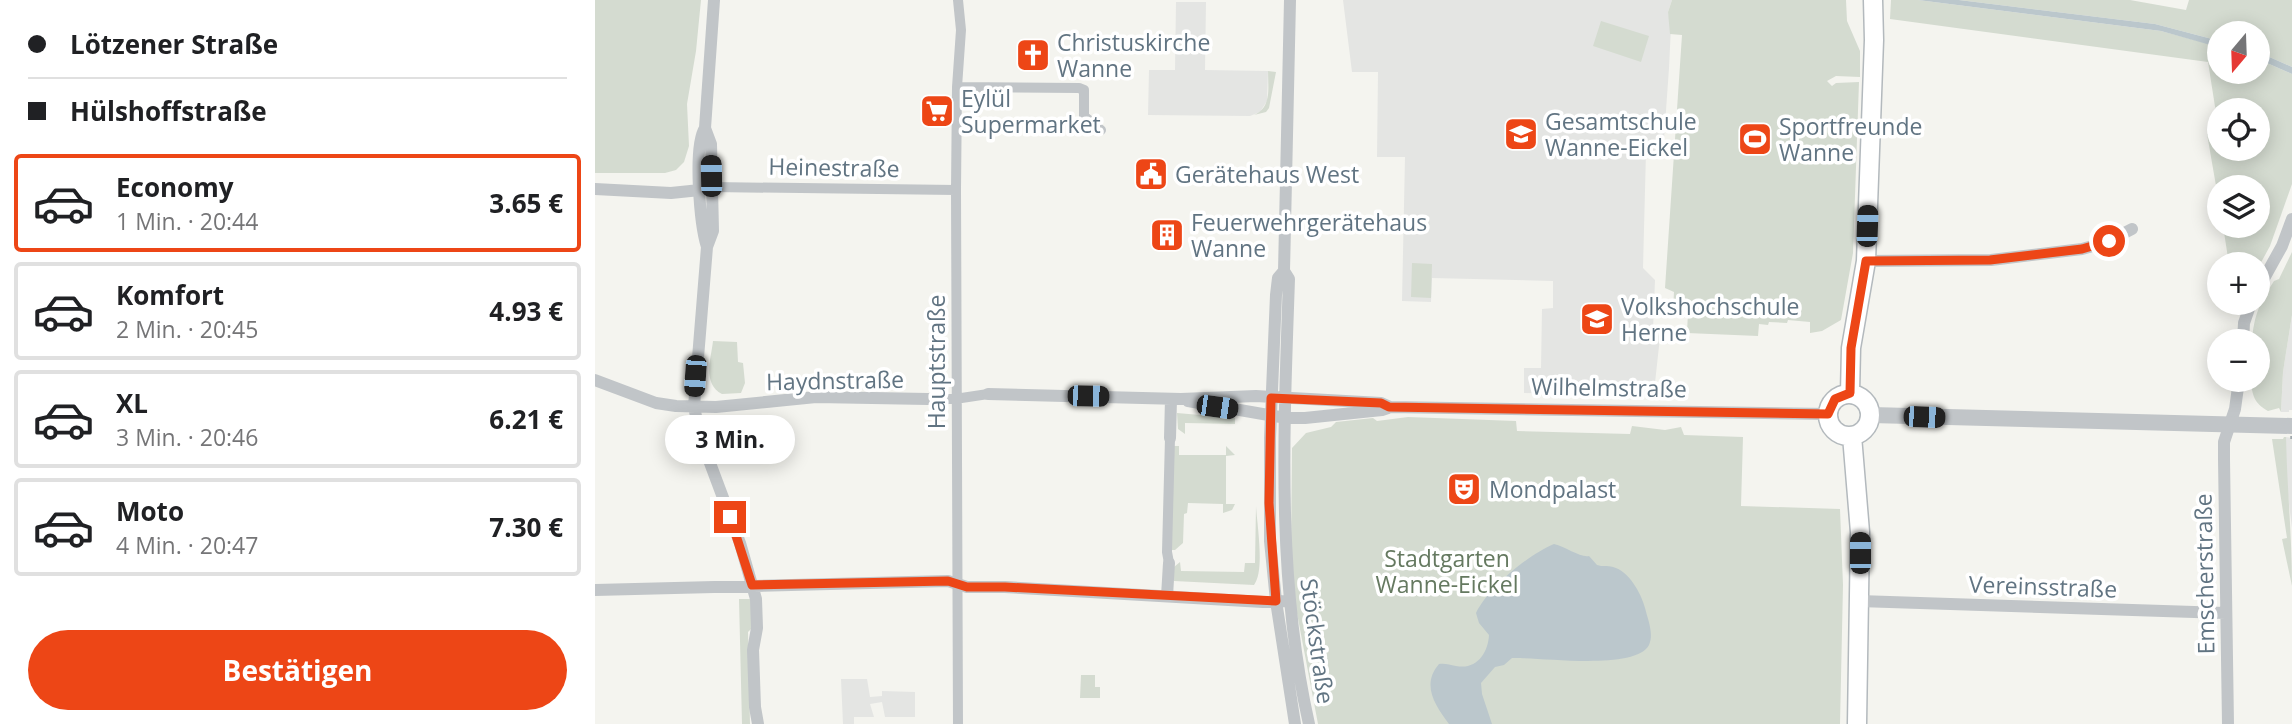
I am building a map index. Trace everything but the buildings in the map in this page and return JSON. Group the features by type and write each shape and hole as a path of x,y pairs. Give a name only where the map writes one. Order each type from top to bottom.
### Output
{"main road":[{"path":"1850,393 1851,348 1866,261 1873,0"},
{"path":"1850,393 1865,400 1871,415 1865,429 1852,436 1840,434 1835,430 1828,414 1835,399 1850,393"},
{"path":"1852,436 1860,532 1857,724"}],"street":[{"path":"714,0 705,128 711,144 706,188 713,230 707,247 694,407 701,439 740,543 756,599 757,628 753,650 758,724"},
{"name":"Hauptstraße","path":"958,0 961,30 957,87 955,399 958,724"},
{"name":"Stöckstraße","path":"1290,0 1284,271 1289,279 1286,544 1282,601 1309,724"},
{"path":"957,87 1079,88 1084,90 1084,116 1101,130"},
{"name":"Heinestraße","path":"600,190 956,190"},
{"path":"2270,268 2292,219"},
{"path":"1866,261 1990,260 2082,249 2107,242 2132,229"},
{"name":"Stöckstraße","path":"1284,271 1278,278 1276,287 1269,503 1296,724"},
{"name":"Haydnstraße","path":"595,380 667,405 694,407 815,397 955,399"},
{"name":"Emscherstraße","path":"2228,724 2224,442 2235,409 2237,392"},
{"name":"Wilhelmstraße","path":"955,399 988,394 1176,399 1271,398 1381,403 1389,407"},
{"path":"1167,596 1170,438 1176,399"},
{"name":"Wilhelmstraße","path":"1176,399 1197,405 1286,418 1336,415 1389,407 1828,414"},
{"path":"1871,415 2292,426"},
{"path":"595,590 948,581 967,587 1282,601"},
{"name":"Vereinsstraße","path":"1859,601 2225,613"}],"shaded area":[{"name":"Gesamtschule Wanne-Eickel","path":"1343,0 1672,0 1668,12 1671,27 1663,153 1646,152 1643,268 1655,280 1653,329 1660,337 1654,392 1617,395 1524,393 1524,368 1541,368 1542,309 1553,308 1553,281 1432,278 1431,302 1402,301 1405,157 1377,157 1378,72 1352,72"},
{"path":"1918,0 1959,0 2155,24 2207,38 2207,44 2161,31"},
{"path":"1176,2 1206,2 1205,70 1268,71 1267,101 1260,112 1250,116 1148,115 1149,70 1175,70"},
{"path":"2270,57 2292,67 2292,74 2270,64"},
{"path":"2292,315 2292,410 2281,412 2283,372"},
{"path":"2286,437 2292,438 2292,528 2286,480"},
{"path":"1554,544 1589,556 1597,565 1619,569 1629,578 1641,596 1645,608 1651,632 1649,645 1641,653 1607,660 1512,658 1504,665 1495,667 1481,683 1492,724 1449,724 1432,695 1431,680 1434,672 1439,664 1463,667 1480,659 1489,635 1479,623 1476,613 1482,603 1510,573"},
{"path":"841,679 867,679 870,697 882,696 882,691 915,692 915,717 885,717 882,702 870,704 874,717 854,717 854,724 843,724"}],"green space":[{"path":"595,0 701,0 687,104 689,146 684,162 676,170 665,173 595,173"},
{"name":"Sportfreunde Wanne","path":"1672,0 1846,0 1847,21 1860,51 1860,77 1836,76 1827,81 1832,86 1836,83 1859,82 1853,253 1841,320 1822,331 1810,333 1810,322 1788,320 1787,323 1759,324 1758,336 1687,333 1688,312 1673,310 1674,292 1665,288 1682,35 1670,34 1668,12"},
{"path":"1891,0 1918,0 2161,31 2207,43 2207,62 1890,19"},
{"path":"1959,0 2130,0 2186,10 2189,0 2292,0 2292,67 2270,57 2270,21 2207,21 2207,38 2155,24"},
{"path":"1601,21 1649,36 1641,62 1593,46"},
{"path":"2270,64 2292,74 2292,184 2267,252 2227,252 2225,238 2270,238 2270,175 2214,175 2212,161 2270,161 2270,98 2214,98 2211,84 2270,84"},
{"path":"1268,71 1276,72 1269,108 1266,112 1254,115 1260,112 1266,102"},
{"path":"2292,252 2292,315 2283,372 2281,412 2279,408 2268,411 2263,408 2253,392 2270,392 2270,329 2254,329 2256,315 2270,315 2270,288 2279,279"},
{"path":"1412,263 1432,264 1431,298 1411,297"},
{"path":"713,341 737,342 738,362 743,363 745,383 741,393 722,394 712,384 709,370"},
{"path":"1177,413 1235,418 1235,424 1185,423 1185,434 1178,429"},
{"name":"Stadtgarten Wanne-Eickel","path":"1408,417 1516,421 1517,431 1630,434 1632,426 1665,430 1681,427 1684,435 1743,437 1741,506 1840,509 1843,585 1840,724 1318,724 1296,608 1291,552 1292,448 1306,433 1331,427 1336,422"},
{"path":"2284,437 2292,586 2282,539 2287,538 2272,439"},
{"path":"1172,446 1179,446 1179,455 1226,455 1226,446 1235,455 1226,456 1226,504 1235,504 1232,510 1223,513 1223,504 1188,503 1187,513 1184,514 1183,543 1175,550 1170,550"},
{"path":"1256,506 1260,559 1254,585 1174,581 1174,567 1180,562 1181,571 1244,572 1245,563 1255,563"},
{"path":"739,599 751,599 752,628 748,632 750,724 742,724"},
{"path":"1081,675 1095,675 1095,687 1100,687 1100,698 1080,698"}],"place":[{"name":"Christuskirche Wanne","path":"1033,55"},
{"name":"Eylül Supermarket","path":"937,111"},
{"name":"Gesamtschule Wanne-Eickel","path":"1521,134"},
{"name":"Sportfreunde Wanne","path":"1755,139"},
{"name":"Gerätehaus West","path":"1151,174"},
{"name":"Feuerwehrgerätehaus Wanne","path":"1167,235"},
{"name":"Volkshochschule Herne","path":"1597,319"},
{"name":"Mondpalast","path":"1464,489"}],"route":[{"path":"730,517 752,585 948,581 967,587 1276,601 1269,503 1271,398 1381,403 1389,407 1828,414 1835,399 1850,393 1851,348 1866,261 1990,260 2082,249 2109,241"}]}
